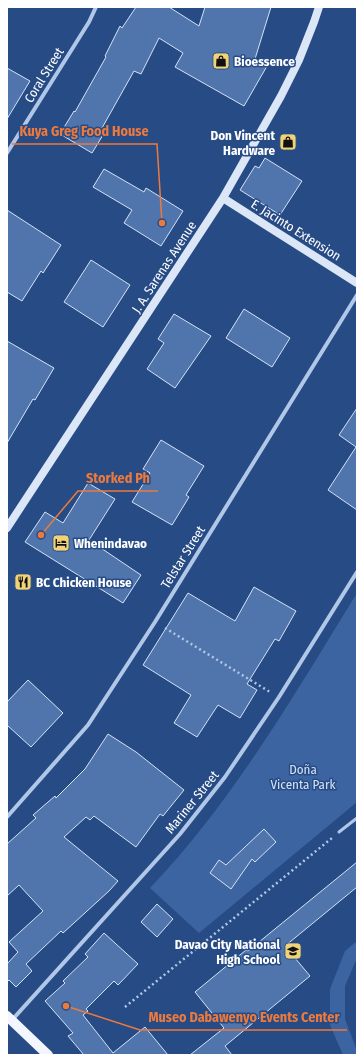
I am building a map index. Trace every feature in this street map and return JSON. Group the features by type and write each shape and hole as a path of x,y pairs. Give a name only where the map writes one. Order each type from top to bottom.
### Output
{"main road":[{"name":"J. A. Sarenas Avenue","path":"7,528 223,198 281,96 298,60 319,7"},
{"name":"E. Jacinto Extension","path":"223,198 357,283"},
{"path":"9,1018 48,1055"}],"street":[{"name":"Coral Street","path":"7,153 89,22 96,7"},
{"name":"Telstar Street","path":"7,817 88,725 154,622 357,295"},
{"name":"Mariner Street","path":"9,1018 180,834 226,777 279,697 357,572"}],"lane":[{"path":"339,832 357,818"}],"path":[{"path":"154,622 279,697"},
{"path":"125,1007 339,832"}],"green space":[{"name":"Doña Vicenta Park","path":"357,593 357,802 199,933 150,888 180,855 208,820 261,746"},
{"path":"357,941 357,958 345,986 345,1019 357,1051 357,1055 343,1055 330,1025 330,989 345,951"}],"building":[{"path":"136,7 169,7 199,26 205,7 271,7 255,59 267,66 244,106 175,67 183,53 159,38 141,74 134,71 102,128 106,130 92,153 60,134 74,111 75,112 106,57 105,56 120,26 122,28"},
{"path":"7,68 30,81 7,119"},
{"path":"265,158 302,181 280,215 240,190 255,166 259,168"},
{"path":"104,169 144,192 146,188 183,211 161,246 124,223 132,210 93,187"},
{"path":"7,210 61,245 43,273 41,271 22,301 7,292"},
{"path":"91,260 130,285 103,327 64,302"},
{"path":"244,309 290,338 272,367 226,338"},
{"path":"174,314 211,336 175,388 147,369 164,343 158,339"},
{"path":"7,341 54,368 35,400 33,399 7,443"},
{"path":"357,408 357,510 328,490 356,447 339,435"},
{"path":"161,440 204,466 186,495 189,497 172,525 132,502 150,473 143,469"},
{"path":"88,483 115,499 89,540 141,575 123,603 25,542 45,512 63,523"},
{"path":"254,587 296,611 279,641 275,639 247,684 257,690 240,718 218,705 197,737 174,723 191,695 143,665 188,593 235,621"},
{"path":"28,680 63,713 31,747 7,725 7,702"},
{"path":"108,734 136,752 184,790 163,816 160,814 136,847 94,816 90,820 86,817 64,837 118,881 63,933 61,931 26,964 32,971 16,987 9,980 7,982 7,964 18,952 9,942 43,911 19,885 7,896 7,844 36,818 33,815 55,796 56,798 85,769"},
{"path":"264,829 276,842 255,862 252,859 231,889 210,873 219,860 226,865"},
{"path":"357,862 357,887 285,946 310,976 225,1046 232,1055 190,1055 224,1028 195,992"},
{"path":"157,904 173,919 157,937 141,922"},
{"path":"104,933 138,964 118,985 114,981 86,1009 88,1011 83,1015 113,1053 145,1027 168,1055 84,1055 68,1036 73,1033 45,1001 65,983 63,981 88,957 85,954"}],"place":[{"name":"Bioessence","path":"221,61"},
{"name":"Don Vincent Hardware","path":"288,142"},
{"name":"Kuya Greg Food House","path":"162,223"},
{"name":"Storked Ph","path":"41,535"},
{"name":"Whenindavao","path":"61,543"},
{"name":"BC Chicken House","path":"23,582"},
{"name":"Davao City National High School","path":"293,951"},
{"name":"Museo Dabawenyo Events Center","path":"66,1006"}]}
